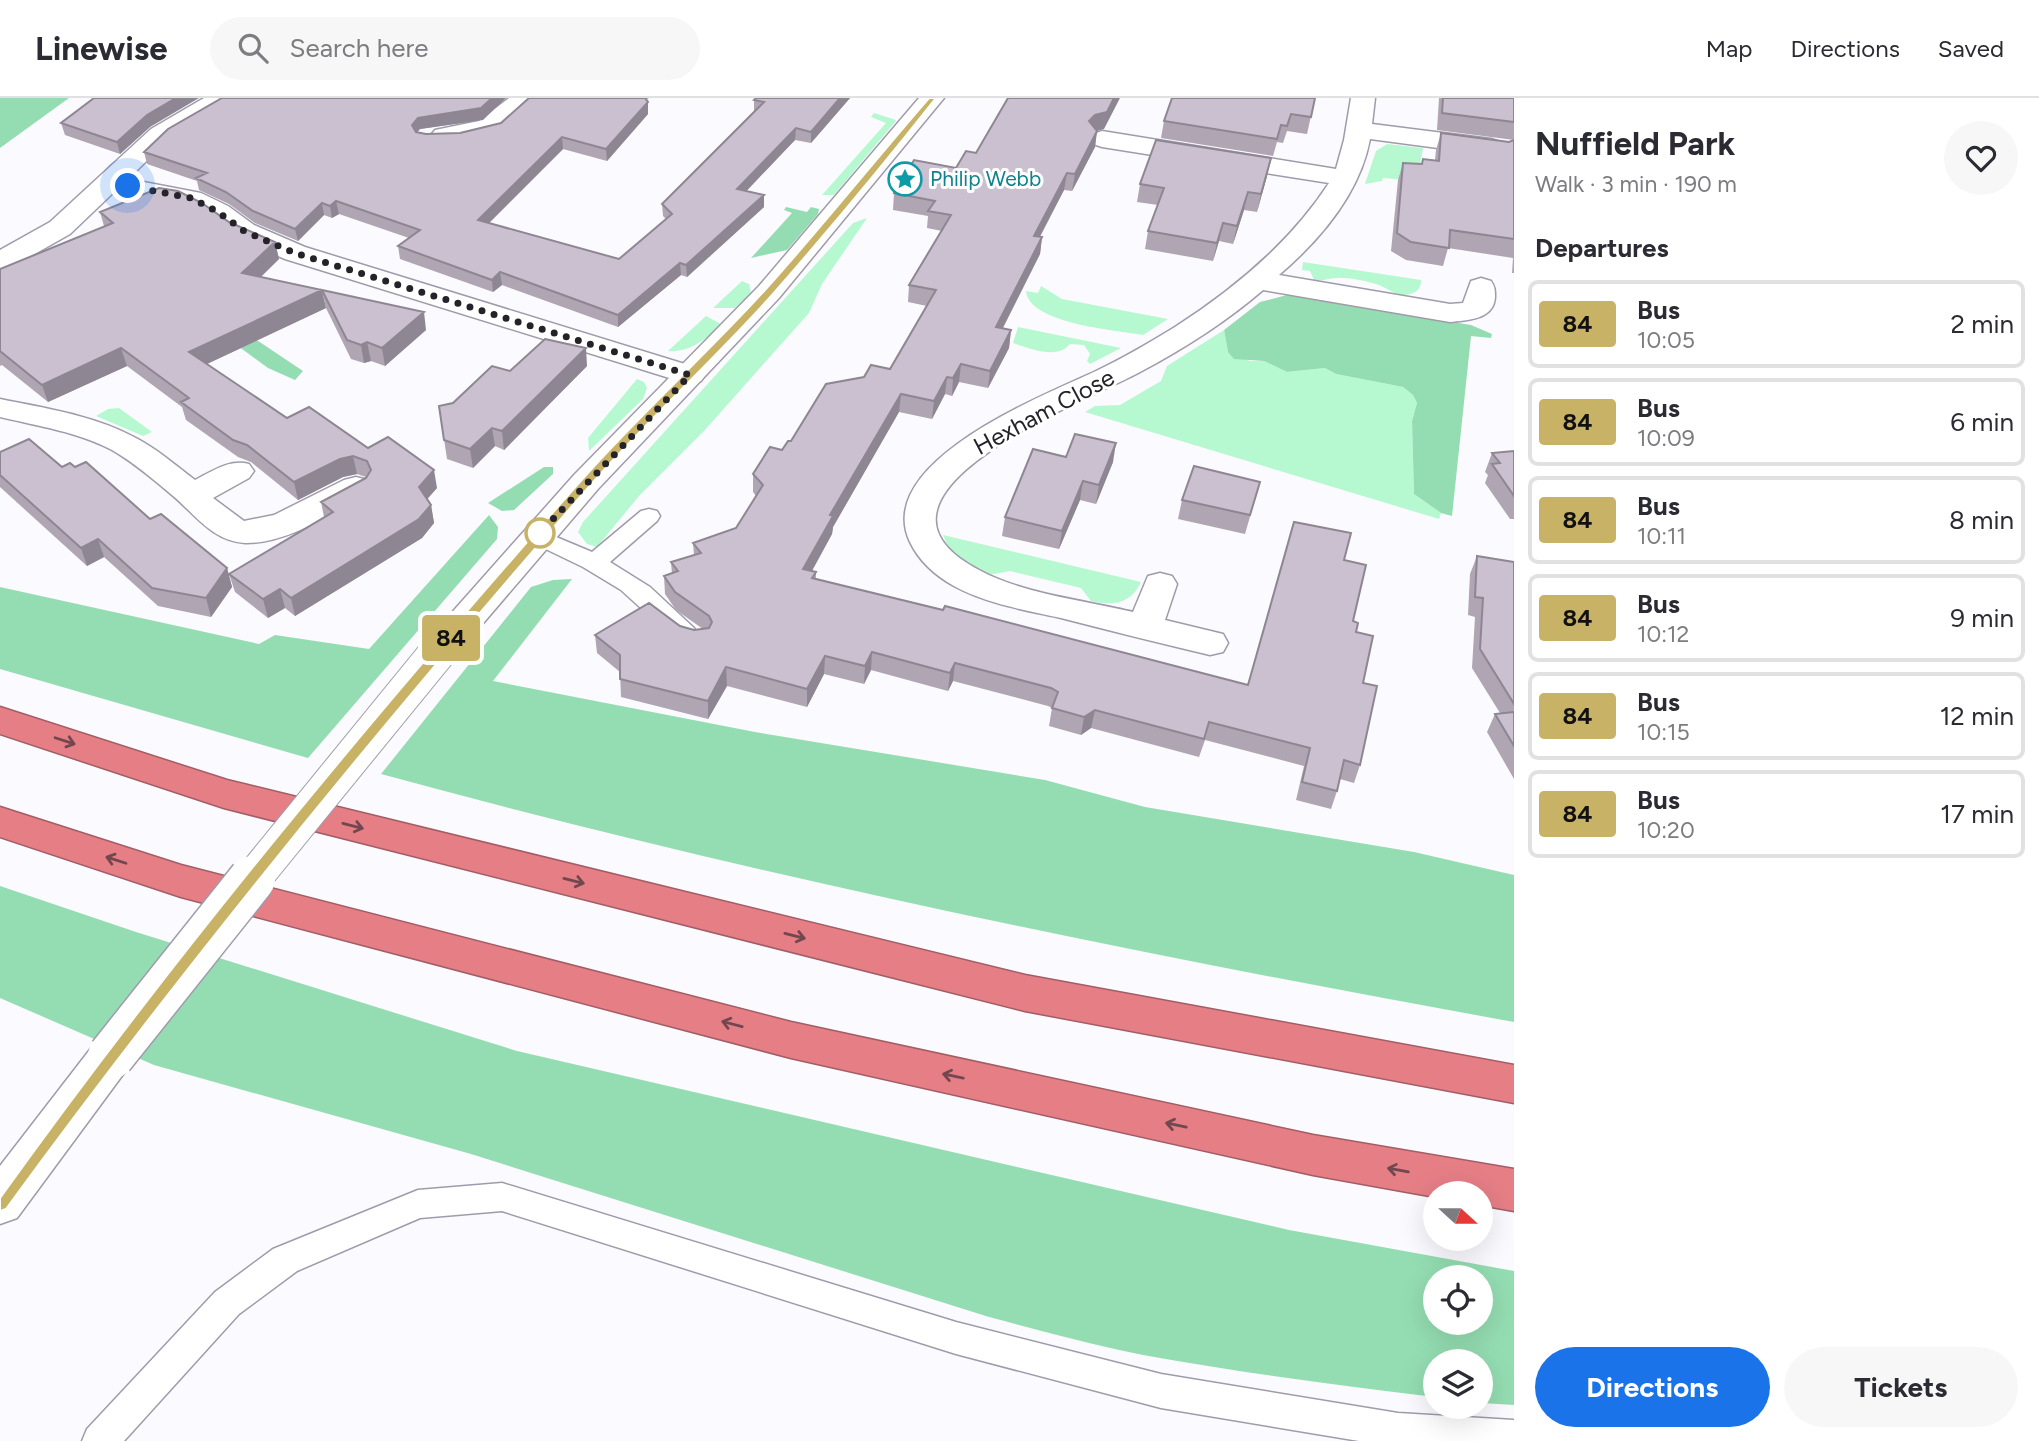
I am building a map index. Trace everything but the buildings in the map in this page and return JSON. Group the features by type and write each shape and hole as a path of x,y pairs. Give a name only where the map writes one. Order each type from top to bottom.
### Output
{"highway":[{"path":"0,720 224,794 1025,993 1514,1083"},
{"path":"0,822 181,881 791,1040 1313,1155 1514,1190"}],"street":[{"path":"0,262 53,232 160,134 222,98"},
{"path":"429,137 493,127 524,98"},
{"path":"0,1203 111,1056 437,653 537,536 798,259 932,98"},
{"name":"Hexham Close","path":"1210,643 1012,595 957,573 934,553 924,536 920,527 921,506 937,481 957,459 985,439 1127,367 1198,323 1256,280 1317,220 1345,178 1359,130 1363,98"},
{"path":"1359,130 1504,149"},
{"path":"1102,139 1133,153 1345,178"},
{"path":"107,183 191,198 218,212 244,231 295,253 690,375"},
{"path":"1256,280 1450,313 1471,311 1480,303 1481,287"},
{"path":"0,408 60,422 110,438 136,451 193,495 228,527 241,532 258,532 275,527 356,487"},
{"path":"193,495 239,471"},
{"path":"1144,627 1160,584"}],"lane":[{"path":"595,562 649,516"},
{"path":"537,536 595,562 627,581 650,599 674,628 698,639"},
{"path":"100,1441 227,1303 285,1260 418,1204 502,1197 956,1338 1161,1391 1398,1430 1514,1438"}],"green space":[{"path":"0,98 69,98 0,148"},
{"path":"874,113 896,120 834,195 822,195 886,123 871,117"},
{"path":"1387,144 1423,148 1417,181 1383,178 1382,181 1365,184 1376,151"},
{"path":"786,207 807,212 811,207 819,209 818,214 787,250 751,258 792,213 784,210"},
{"path":"867,218 822,284 809,313 704,431 639,496 597,547 587,544 578,532 583,522 853,223"},
{"path":"1303,262 1421,280 1421,284 1415,292 1403,295 1376,284 1356,280 1314,280 1310,271 1302,270"},
{"path":"742,281 749,284 751,293 735,308 713,308"},
{"path":"1041,286 1062,299 1168,319 1143,335 1076,324 1042,311 1031,302 1026,291 1038,293"},
{"path":"159,288 249,335 303,371 295,380 268,368"},
{"path":"1287,295 1471,325 1492,334 1491,338 1471,336 1452,516 1441,513 1414,494 1412,421 1417,403 1413,395 1403,387 1336,374 1325,368 1287,372 1264,361 1234,359 1228,352 1224,330 1260,302"},
{"path":"706,316 721,324 697,344 683,350 668,351"},
{"path":"1018,327 1121,348 1090,364 1087,361 1090,354 1084,345 1070,344 1065,349 1051,352 1013,343"},
{"path":"1224,330 1228,352 1250,361 1264,361 1287,372 1325,368 1336,374 1403,387 1413,395 1417,403 1412,421 1414,494 1441,513 1439,519 1085,412 1095,406 1120,405 1161,381 1167,366"},
{"path":"637,379 644,382 647,388 643,399 589,451 588,438"},
{"path":"119,408 152,432 143,436 96,416 108,409"},
{"path":"544,467 553,467 553,474 514,510 502,511 488,503"},
{"path":"489,515 498,527 497,539 308,758 0,669 0,587 259,644 275,635 369,649"},
{"path":"943,535 1141,582 1132,595 1120,602 1091,601 1081,588 1010,571 988,575 974,569 950,551"},
{"path":"572,579 493,681 755,732 1045,780 1145,807 1414,852 1514,875 1514,1022 944,910 662,846 381,774 531,587 553,580"},
{"path":"0,886 136,932 517,1051 1289,1230 1481,1265 1423,1265 1423,1335 1493,1335 1493,1267 1514,1271 1514,1405 1493,1404 1493,1349 1423,1349 1423,1395 1228,1369 1096,1345 989,1317 471,1154 154,1065 0,998"}],"bus line":[{"name":"84","path":"0,1203 67,1113 273,853 437,653 586,482 769,292 932,98"}],"place":[{"name":"Philip Webb","path":"905,179"}],"route":[{"path":"128,186 191,198 218,212 244,231 295,253 690,375 537,536 540,533"}]}
